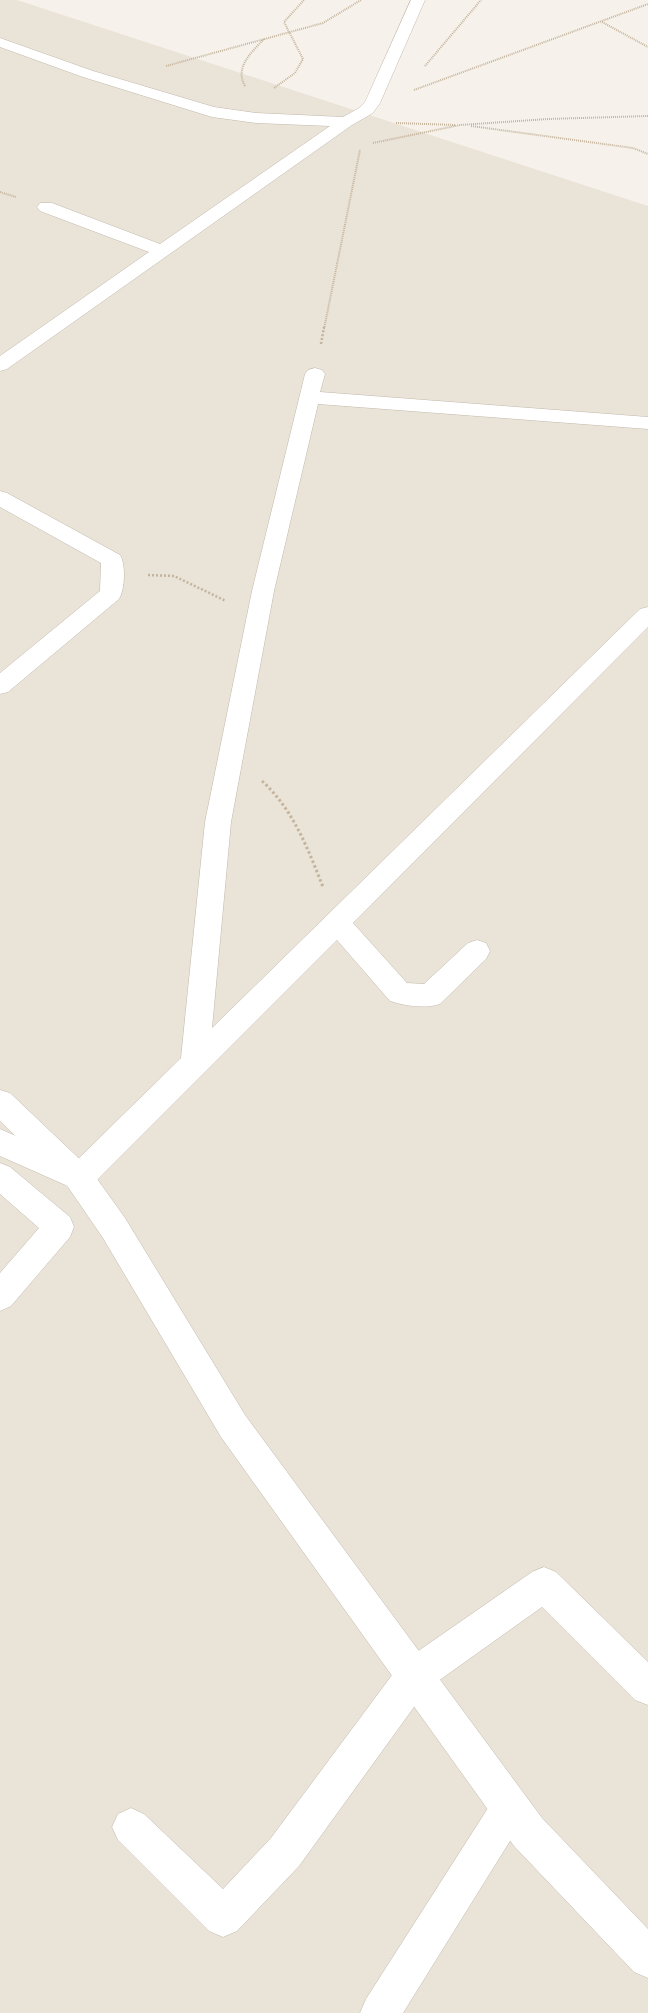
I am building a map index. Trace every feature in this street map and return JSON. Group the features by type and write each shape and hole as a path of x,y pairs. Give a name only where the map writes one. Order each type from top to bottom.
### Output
{"street":[{"path":"0,365 346,122 368,110 388,71 407,20 418,0"},
{"path":"0,42 88,74 212,112 256,118 346,122"},
{"path":"46,207 162,251"},
{"path":"195,1064 218,822 258,617 315,374"},
{"path":"309,398 648,423"},
{"path":"0,498 112,560 111,594 0,686"},
{"path":"79,1178 648,614"},
{"path":"337,922 400,993 430,996 478,951"},
{"path":"0,1102 79,1178 114,1228 232,1426 528,1832 648,1958"},
{"path":"2,1149 79,1178"},
{"path":"0,1176 58,1227 0,1296"},
{"path":"131,1827 223,1917 285,1852 414,1676 544,1584 648,1687"},
{"path":"380,2013 510,1807"}],"path":[{"path":"272,90 295,74 303,59 284,22 304,0"},
{"path":"165,67 323,23 361,0"},
{"path":"412,90 648,4"},
{"path":"602,22 648,47"},
{"path":"247,91 241,79 244,62 264,39"},
{"path":"370,144 460,126 548,119 648,116"},
{"path":"346,122 460,126 634,148 648,154"},
{"path":"315,374 361,145"},
{"path":"112,573 174,576 258,617"},
{"path":"231,757 271,787 305,841 337,922"}],"shaded area":[{"path":"0,0 17,0 648,206 648,2013 0,2013"}]}
